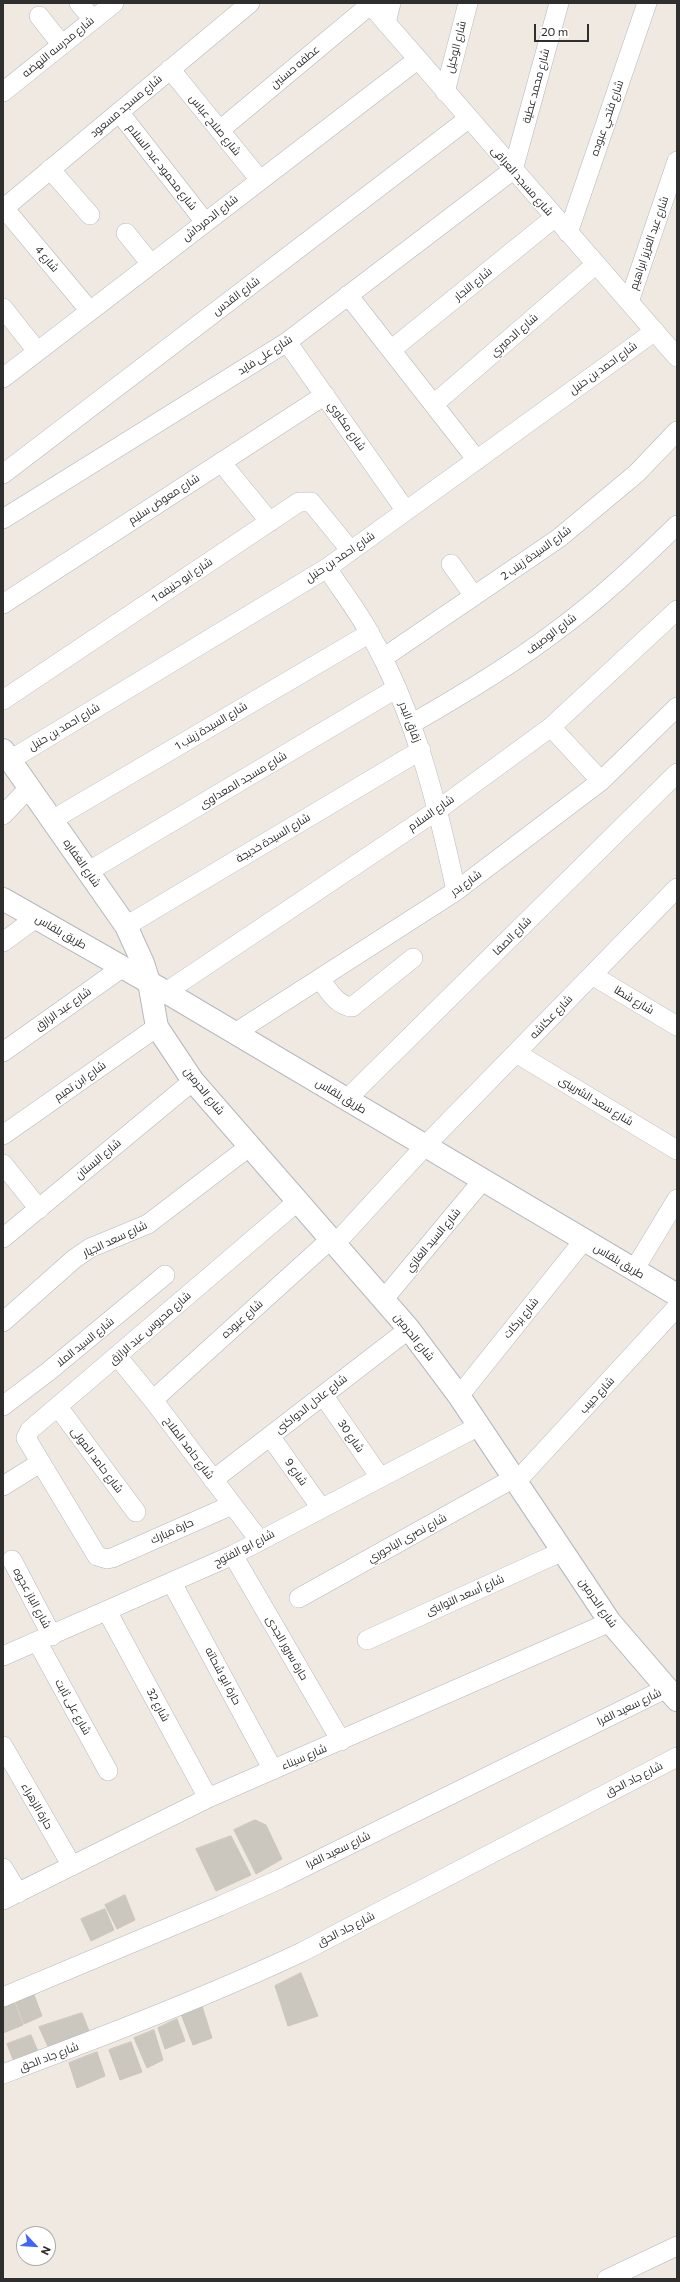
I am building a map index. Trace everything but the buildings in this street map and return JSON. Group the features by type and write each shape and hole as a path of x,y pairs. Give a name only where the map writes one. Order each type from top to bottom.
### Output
{"street":[{"path":"80,3 93,20"},
{"name":"شارع مدرسه النهضه","path":"3,92 114,3"},
{"name":"شارع مسجد مسعود","path":"4,208 250,3"},
{"path":"386,23 392,3"},
{"name":"شارع الوكيل","path":"445,92 468,3"},
{"name":"شارع محمد عطية","path":"512,170 559,3"},
{"name":"شارع فتحي عبوده","path":"568,233 647,3"},
{"name":"شارع مسجد العراقى","path":"369,4 512,170 677,357"},
{"name":"عطفه حسنين","path":"220,130 369,4"},
{"path":"39,16 62,45"},
{"name":"شارع الدمرداش","path":"3,378 417,60"},
{"name":"شارع صلاح عباس","path":"170,69 260,180"},
{"name":"شارع محمود عبد السلام","path":"119,112 205,222"},
{"name":"شارع القدس","path":"3,474 468,119"},
{"name":"شارع عبد العزيز ابراهيم","path":"629,302 677,161"},
{"path":"50,169 90,215"},
{"name":"شارع على فايد","path":"3,519 287,342 512,170"},
{"name":"شارع 4","path":"4,208 90,311"},
{"name":"شارع النجار","path":"391,350 554,218"},
{"path":"126,233 151,264"},
{"name":"شارع الدميري","path":"434,404 596,265"},
{"path":"348,295 477,460"},
{"path":"3,308 37,352"},
{"name":"شارع احمد بن حنبل","path":"7,755 327,568 654,331"},
{"name":"شارع مكاوي","path":"287,342 406,510"},
{"name":"شارع معوض سليم","path":"3,604 325,395"},
{"name":"شارع السيدة زينب 2","path":"383,658 559,538 637,473 677,431"},
{"path":"221,462 270,522"},
{"name":"شارع ابو حنيفه 1","path":"3,700 300,502 305,500 311,502 351,551"},
{"name":"شارع الوصيف","path":"411,724 487,680 559,629 627,573 677,525"},
{"path":"451,564 474,596"},
{"name":"زقاق البدر","path":"327,568 370,632 397,688 411,724 439,809 456,891"},
{"name":"شارع السلام","path":"157,987 439,809 551,727 677,610"},
{"name":"شارع السيدة زينب 1","path":"52,820 370,632"},
{"name":"شارع مسجد المعداوى","path":"89,871 397,688"},
{"name":"شارع بدر","path":"235,1033 456,891 601,781 677,707"},
{"path":"551,727 601,781"},
{"name":"شارع السيدة خديجة","path":"126,926 420,750"},
{"name":"شارع الغفاره","path":"7,755 126,926 157,987"},
{"name":"شارع الصفا","path":"347,1099 677,773"},
{"path":"3,815 30,787"},
{"name":"شارع عكاشه","path":"425,1146 677,888"},
{"name":"طريق بلقاس","path":"3,899 123,967 677,1295"},
{"path":"3,942 36,918"},
{"path":"320,979 339,1002 345,1007 352,1008 413,958"},
{"name":"شارع عبد الرازق","path":"3,1052 123,967"},
{"name":"شارع شطا","path":"592,975 677,1026"},
{"name":"شارع الحرمين","path":"157,987 157,1027 193,1081 409,1329 459,1396 610,1622 672,1694"},
{"path":"653,1011 677,1011"},
{"name":"شارع ابن تميم","path":"3,1135 157,1027"},
{"name":"شارع سعد الشربينى","path":"516,1053 677,1150"},
{"name":"شارع البستان","path":"3,1238 193,1081"},
{"name":"شارع سعد الجيار","path":"3,1322 74,1258 90,1248 148,1224 250,1146"},
{"name":"شارع عبوده","path":"153,1400 333,1242 425,1146"},
{"path":"3,1164 39,1209"},
{"name":"شارع السيد الغازي","path":"383,1300 483,1180"},
{"path":"634,1270 677,1198"},
{"name":"شارع محروس عبد الرازق","path":"112,1558 102,1558 97,1556 26,1438 30,1430 298,1201"},
{"name":"شارع بركات","path":"459,1396 584,1240"},
{"name":"شارع السيد الملا","path":"3,1406 49,1371 165,1275"},
{"name":"شارع حبيب","path":"515,1480 677,1307"},
{"name":"شارع عادل الدواكنى","path":"213,1480 409,1329"},
{"name":"شارع حامد الملاح","path":"117,1356 153,1400 260,1541"},
{"name":"شارع 30","path":"323,1395 380,1477"},
{"name":"شارع حامد المولى","path":"58,1407 136,1512"},
{"name":"شارع ابو الفتوح","path":"3,1656 45,1639 233,1555 479,1426"},
{"name":"شارع 9","path":"270,1436 321,1508"},
{"path":"3,1486 40,1463"},
{"name":"شارع نصرى الباجوري","path":"299,1598 515,1480"},
{"name":"حارة مبارك","path":"112,1558 232,1505"},
{"name":"شارع أسعد التوابتى","path":"366,1640 563,1551"},
{"name":"حارة سرور الجدى","path":"233,1555 341,1741"},
{"name":"شارع الباز عجوه","path":"12,1560 45,1639"},
{"name":"حارة ابو شحاته","path":"172,1583 273,1770"},
{"name":"شارع 32","path":"107,1611 208,1798"},
{"name":"شارع سيناء","path":"11,1897 208,1798 610,1622"},
{"name":"شارع على ثابت","path":"45,1639 108,1771"},
{"name":"شارع سعيد الفرا","path":"3,1997 220,1906 280,1879 672,1694"},
{"name":"حارة الزهراء","path":"3,1746 72,1866"},
{"name":"شارع جاد الحق","path":"3,2074 154,2018 253,1975 336,1934 677,1757"},
{"path":"3,1868 11,1897"},
{"path":"607,2279 677,2246"}]}
